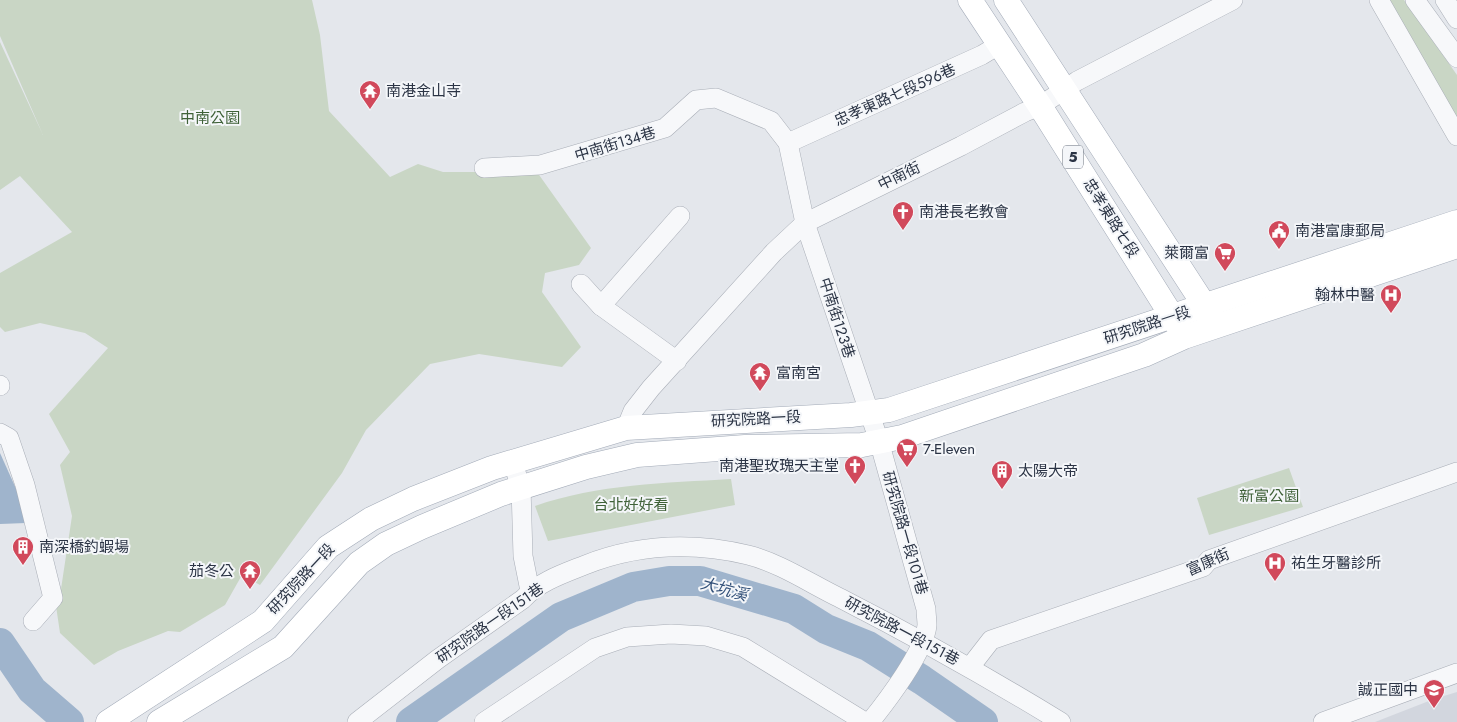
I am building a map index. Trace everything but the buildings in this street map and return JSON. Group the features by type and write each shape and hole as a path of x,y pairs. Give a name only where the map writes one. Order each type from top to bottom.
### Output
{"main road":[{"name":"忠孝東路七段","path":"970,0 1174,316 1184,337"},
{"name":"忠孝東路七段","path":"1006,0 1206,305 1216,326"},
{"name":"研究院路一段","path":"110,720 263,621 328,547 371,520 413,498 512,461 626,428 869,413 889,410 967,386 1457,222"},
{"name":"研究院路一段","path":"159,722 283,647 359,563 386,544 422,527 521,487 586,468 637,456 745,447 862,445 902,437 1144,355 1184,337 1457,246"}],"street":[{"name":"中南街","path":"626,428 633,410 774,252 805,222 1040,106 1065,91 1077,81 1233,0"},
{"path":"1380,0 1457,136"},
{"path":"1415,0 1457,58"},
{"path":"1445,0 1457,19"},
{"name":"忠孝東路七段596巷","path":"788,143 982,55 1000,44"},
{"name":"中南街134巷","path":"484,168 540,165 602,148 665,128 696,100 716,98 771,121 788,143 805,222"},
{"path":"601,306 680,216"},
{"name":"中南街123巷","path":"805,222 869,413"},
{"path":"581,284 601,306 677,361"},
{"name":"研究院路一段101巷","path":"869,413 926,609 927,626 920,647"},
{"path":"0,433 9,438 25,484 53,598 33,621"},
{"path":"512,461 521,487 523,556 530,591"},
{"name":"富康街","path":"970,667 991,640 1203,567 1209,560 1457,472"},
{"name":"研究院路一段151巷","path":"357,722 438,659 523,599 530,591 569,571 613,554 648,547 709,548 750,556 786,571 920,647 970,667"},
{"path":"484,722 595,648 613,641 647,634 697,635 743,647 865,722"},
{"path":"870,722 887,701 920,647"},
{"path":"970,667 1061,722"},
{"path":"1323,722 1457,673"}],"shaded area":[{"name":"誠正國中","path":"1457,692 1457,722 1375,722 1434,699"}],"green space":[{"name":"中南公園","path":"0,0 312,0 320,35 329,111 390,177 418,164 443,172 537,172 591,248 579,265 545,273 542,292 581,347 562,367 479,354 430,364 366,430 342,473 260,585 242,575 225,605 180,632 168,631 118,651 94,665 60,633 56,606 61,589 72,516 60,465 70,452 49,414 108,348 85,333 40,323 5,332 0,327 0,273 72,232 20,176 0,190 0,42 43,135 0,36"},
{"path":"1384,0 1404,0 1457,75 1457,128"},
{"name":"新富公園","path":"1289,468 1303,507 1209,535 1197,498"},
{"name":"台北好好看","path":"731,479 735,505 548,541 535,506 583,493 608,489"}],"water":[{"path":"0,453 22,502 26,523 0,524"}],"waterway":[{"name":"大坑溪","path":"411,722 561,617 633,587 669,581 700,581 794,609 826,629 868,646 983,722"},
{"path":"0,643 32,690 69,722"}],"place":[{"name":"南港金山寺","path":"370,110"},
{"name":"南港長老教會","path":"903,231"},
{"name":"南港富康郵局","path":"1279,250"},
{"name":"萊爾富","path":"1225,272"},
{"name":"翰林中醫","path":"1391,314"},
{"name":"富南宮","path":"760,392"},
{"name":"7-Eleven","path":"907,468"},
{"name":"南港聖玫瑰天主堂","path":"855,485"},
{"name":"太陽大帝","path":"1002,490"},
{"name":"南深橋釣蝦場","path":"23,566"},
{"name":"祐生牙醫診所","path":"1275,582"},
{"name":"茄冬公","path":"250,590"},
{"name":"誠正國中","path":"1434,709"}]}
